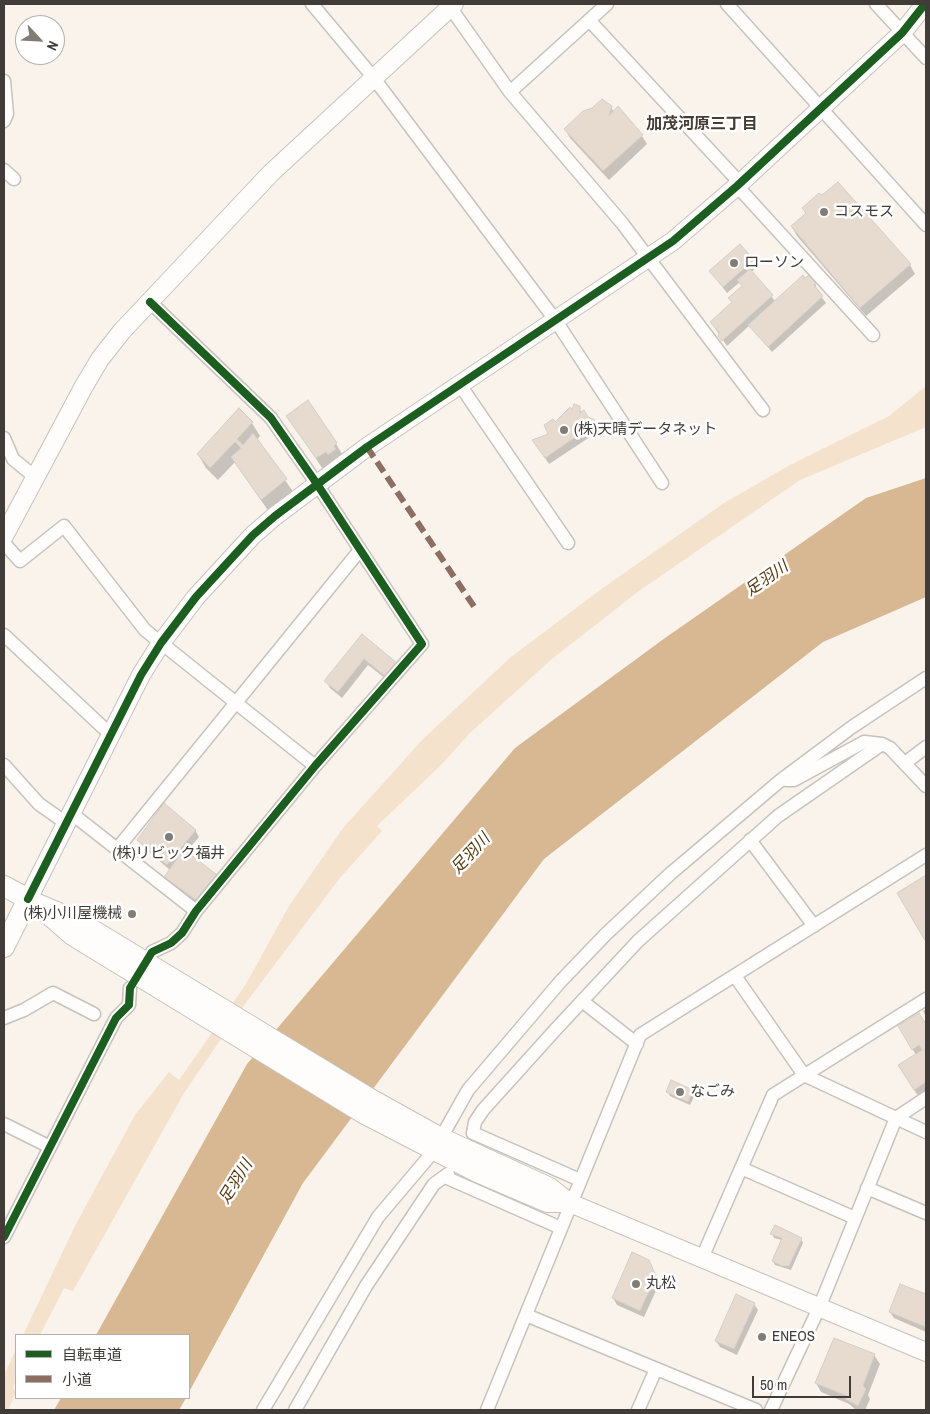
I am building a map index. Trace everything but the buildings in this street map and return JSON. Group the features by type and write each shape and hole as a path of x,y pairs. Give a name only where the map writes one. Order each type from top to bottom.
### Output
{"main road":[{"path":"4,886 28,899 4,947"}],"street":[{"path":"312,4 373,77 556,321 662,483"},
{"path":"510,92 607,4"},
{"path":"727,4 926,225"},
{"path":"876,4 926,58"},
{"path":"925,4 902,33 822,108 738,185 650,258 460,385 317,484 253,535 196,597 161,643 141,675 28,899 72,936 169,986 363,1114 550,1187 570,1203 926,1352"},
{"path":"4,536 100,360 122,331 271,173 452,5 510,92 650,258 764,410"},
{"path":"590,20 872,335"},
{"path":"4,81 7,114 4,121"},
{"path":"4,170 14,179"},
{"path":"150,302 271,418 317,484 422,644 315,766 196,911 182,933 171,943 152,952"},
{"path":"460,385 568,543"},
{"path":"4,438 13,459 35,477"},
{"path":"4,543 20,561 64,526 145,630 315,766"},
{"path":"117,849 360,550"},
{"path":"4,635 110,734"},
{"path":"264,1410 378,1217 434,1143 468,1090 560,982 605,935 670,874 781,780 852,727 926,678"},
{"path":"781,780 794,780 864,742 882,744 890,748 926,786"},
{"path":"580,1180 473,1133 475,1122 483,1110 638,941 778,816 882,744"},
{"path":"905,763 926,747"},
{"path":"4,765 39,804 69,818 117,849 196,911"},
{"path":"750,840 814,926"},
{"path":"487,1410 640,1035 926,855"},
{"path":"735,976 804,1075 926,1132"},
{"path":"4,1237 116,1018 129,1005 130,988"},
{"path":"4,1018 24,1010 53,993 94,1014"},
{"path":"702,1258 773,1095 926,999"},
{"path":"582,1001 637,1044"},
{"path":"771,1410 819,1308 896,1118 926,1098"},
{"path":"4,1124 50,1148"},
{"path":"741,1168 855,1218"},
{"path":"295,1410 366,1286 434,1184 447,1175 561,1228"},
{"path":"867,1188 926,1213"},
{"path":"526,1315 756,1410"},
{"path":"638,1410 656,1369"}],"shaded area":[{"path":"926,386 926,427 800,480 639,591 552,659 470,733 441,765 377,826 382,831 340,878 245,1004 184,1093 73,1291 64,1288 41,1334 23,1334 76,1224 135,1115 169,1072 179,1080 246,984 289,906 343,828 423,739 511,657 600,590 724,503 792,464 889,416"},
{"path":"15,1351 15,1382 13,1387 15,1395 8,1410 4,1410 4,1375"}],"water":[{"name":"足羽川","path":"926,478 926,597 823,642 544,859 303,1183 190,1390 190,1334 97,1334 247,1064 515,748 665,638 866,498"},
{"path":"60,1399 185,1399 179,1410 54,1410"}],"marked path":[{"path":"367,447 477,611"}],"cycle path":[{"path":"28,899 141,675 161,643 196,597 253,535 275,516 367,447 673,241 737,186 902,33 925,4"},
{"path":"4,1237 116,1018 129,1005 130,988 152,952 171,943 182,933 196,911 315,766 422,644 317,484 271,418 150,302"}],"place":[{"name":"コスモス","path":"824,212"},
{"name":"ローソン","path":"734,263"},
{"name":"(株)天晴データネット","path":"564,430"},
{"name":"(株)リビック福井","path":"169,837"},
{"name":"(株)小川屋機械","path":"132,914"},
{"name":"なごみ","path":"680,1092"},
{"name":"丸松","path":"636,1284"},
{"name":"ENEOS","path":"762,1337"}],"district":[{"name":"加茂河原三丁目","path":"702,125"}]}
